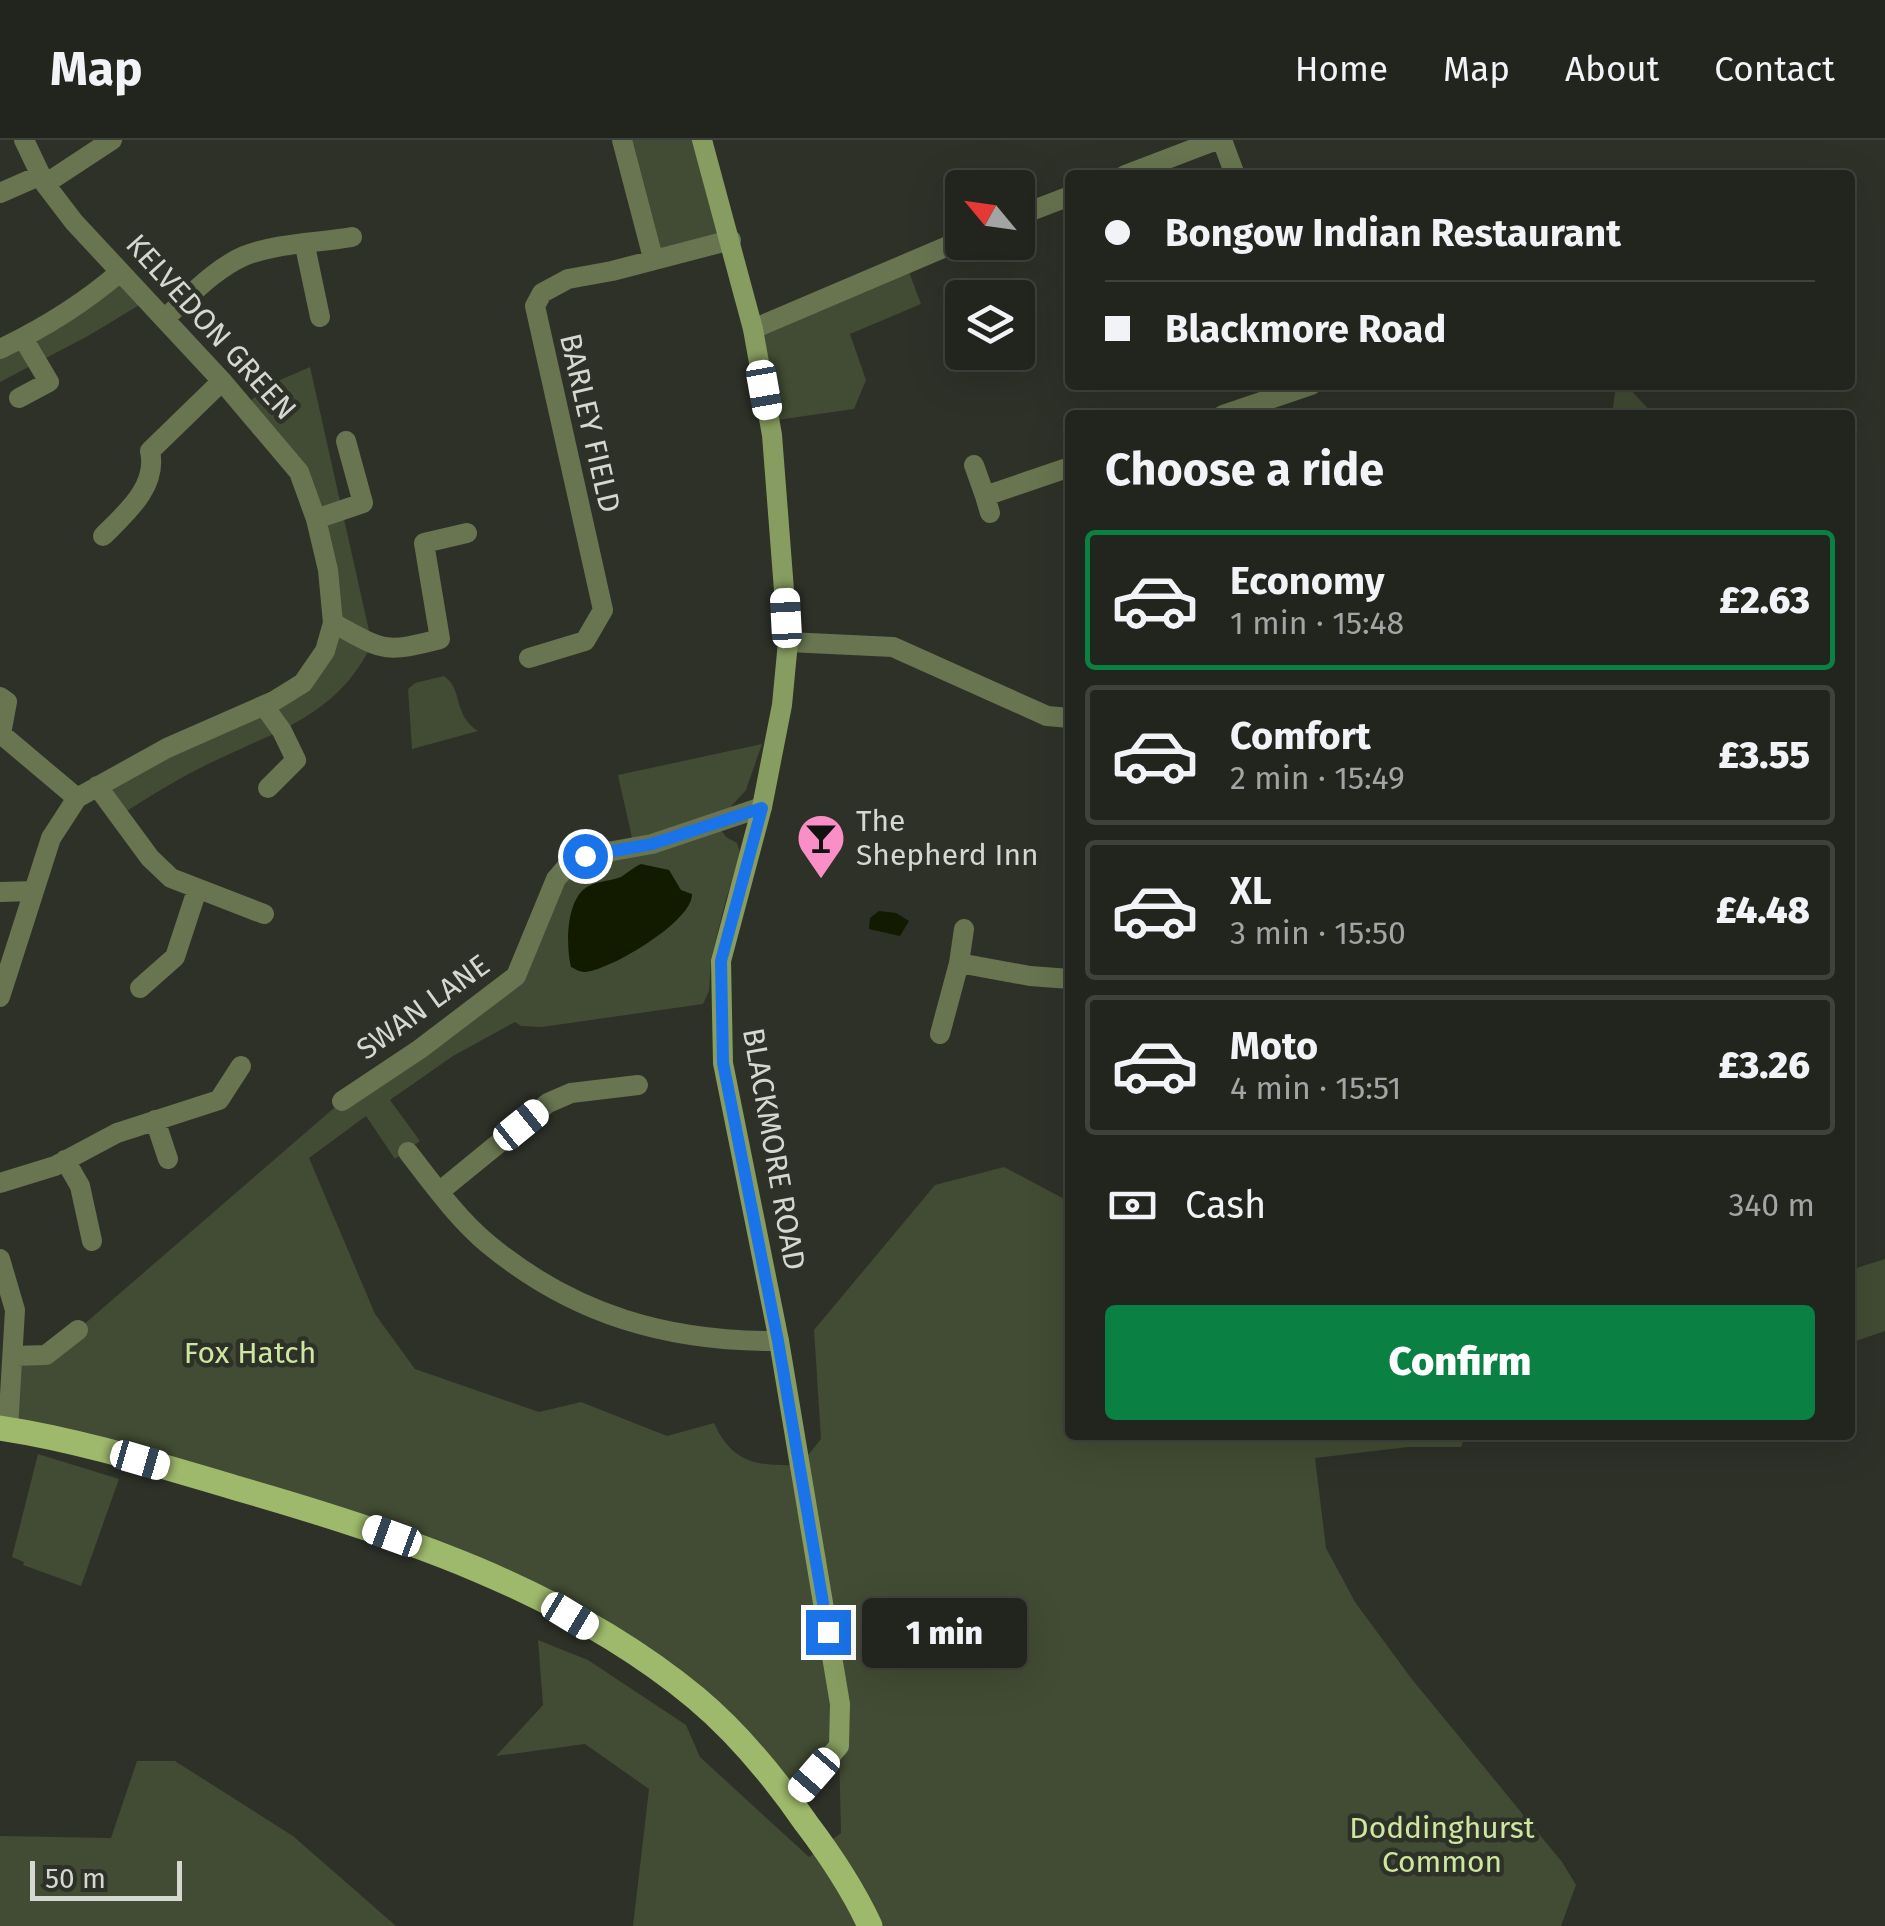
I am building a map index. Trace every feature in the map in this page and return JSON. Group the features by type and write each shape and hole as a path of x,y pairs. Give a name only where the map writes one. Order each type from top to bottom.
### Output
{"main road":[{"path":"4,1428 106,1450 366,1526 502,1581 618,1644 695,1698 744,1744 832,1858 870,1926"}],"street":[{"name":"KELVEDON GREEN","path":"24,140 43,180 74,222 222,381 299,472 328,570 333,623 325,651 302,683 264,706 168,748 77,798"},
{"path":"0,193 43,180 112,140"},
{"path":"622,140 654,258"},
{"name":"BLACKMORE ROAD","path":"702,140 753,329 772,435 788,642 782,706 762,808 721,961 720,1000 723,1063 778,1341 840,1704 839,1746 791,1801"},
{"path":"1139,170 1220,140 1233,170"},
{"path":"1035,209 1065,198"},
{"path":"164,319 240,258 264,250 352,237"},
{"name":"BARLEY FIELD","path":"530,658 585,641 603,610 535,306 542,293 554,284 731,240"},
{"path":"304,246 320,318"},
{"path":"753,329 945,247"},
{"path":"0,349 86,301 120,272"},
{"path":"19,398 48,382 22,338"},
{"path":"103,536 131,508 151,476 154,466 150,450 222,381"},
{"path":"1238,410 1296,390"},
{"path":"316,519 363,503 346,441"},
{"path":"974,465 988,504 1065,469"},
{"path":"333,623 372,644 393,650 440,640 424,543 466,533"},
{"path":"788,642 893,648 1047,716 1065,718"},
{"path":"0,698 6,702 1,734 77,798 51,838 0,997"},
{"path":"264,706 296,760 268,788"},
{"path":"96,786 150,858 172,878 264,914"},
{"name":"SWAN LANE","path":"342,1101 420,1049 516,976 556,879 569,864 585,856 652,844 762,808"},
{"path":"140,988 175,957 197,890"},
{"path":"0,892 34,891"},
{"path":"940,1034 959,964 964,928"},
{"path":"959,964 1065,979"},
{"path":"0,1183 65,1160 117,1132 219,1100 240,1066"},
{"path":"439,1192 548,1103 571,1093 638,1086"},
{"path":"155,1120 168,1159"},
{"path":"408,1152 487,1243 572,1299 664,1332 727,1341 778,1341"},
{"path":"65,1160 80,1186 92,1242"},
{"path":"0,1260 16,1310 4,1428"},
{"path":"13,1356 46,1355 78,1330"}],"green space":[{"path":"622,140 702,140 731,240 653,258"},
{"path":"906,264 921,304 850,334 866,380 854,409 770,421 753,329"},
{"path":"120,272 146,301 0,382 0,349"},
{"path":"310,367 372,644 343,686 308,715 195,771 119,816 97,786 302,683 333,623 299,472 244,406 271,384"},
{"path":"1615,390 1631,390 1649,410 1613,410"},
{"path":"444,676 454,688 465,717 478,731 412,749 408,689 415,683"},
{"path":"762,744 746,790 716,823 726,837 737,843 741,856 726,899 711,959 709,991 703,1004 542,1027 515,1022 453,1056 390,1100 420,1141 395,1159 366,1116 309,1158 375,1314 415,1369 539,1412 581,1402 667,1436 714,1423 730,1447 749,1460 800,1465 821,1439 814,1330 935,1185 1004,1167 1065,1199 1065,1440 1463,1440 1461,1447 1408,1447 1315,1458 1326,1548 1355,1602 1411,1678 1562,1862 1576,1885 1561,1926 633,1926 649,1789 585,1744 496,1756 543,1705 538,1640 588,1660 686,1725 700,1757 809,1857 841,1833 839,1748 791,1801 695,1698 502,1581 8,1429 13,1356 59,1346 342,1101 502,985 556,879 634,847 618,775"},
{"path":"1885,1259 1885,1331 1855,1341 1855,1268"},
{"path":"38,1454 119,1479 81,1586 23,1565 24,1562 12,1557"},
{"path":"137,1761 175,1761 293,1836 396,1926 0,1926 0,1836 111,1838"}],"shaded area":[{"path":"641,864 669,870 681,890 692,894 689,905 666,930 614,962 586,972 571,967 569,927 577,897 587,887 621,877"},
{"path":"879,911 896,913 909,921 900,936 869,929 870,918"}],"place":[{"name":"The Shepherd Inn","path":"821,880"}],"route":[{"path":"585,856 652,844 762,808 721,961 723,1063 778,1341 828,1632"}],"park label":[{"name":"Fox Hatch","path":"250,1353"},
{"name":"Doddinghurst Common","path":"1442,1845"}]}
